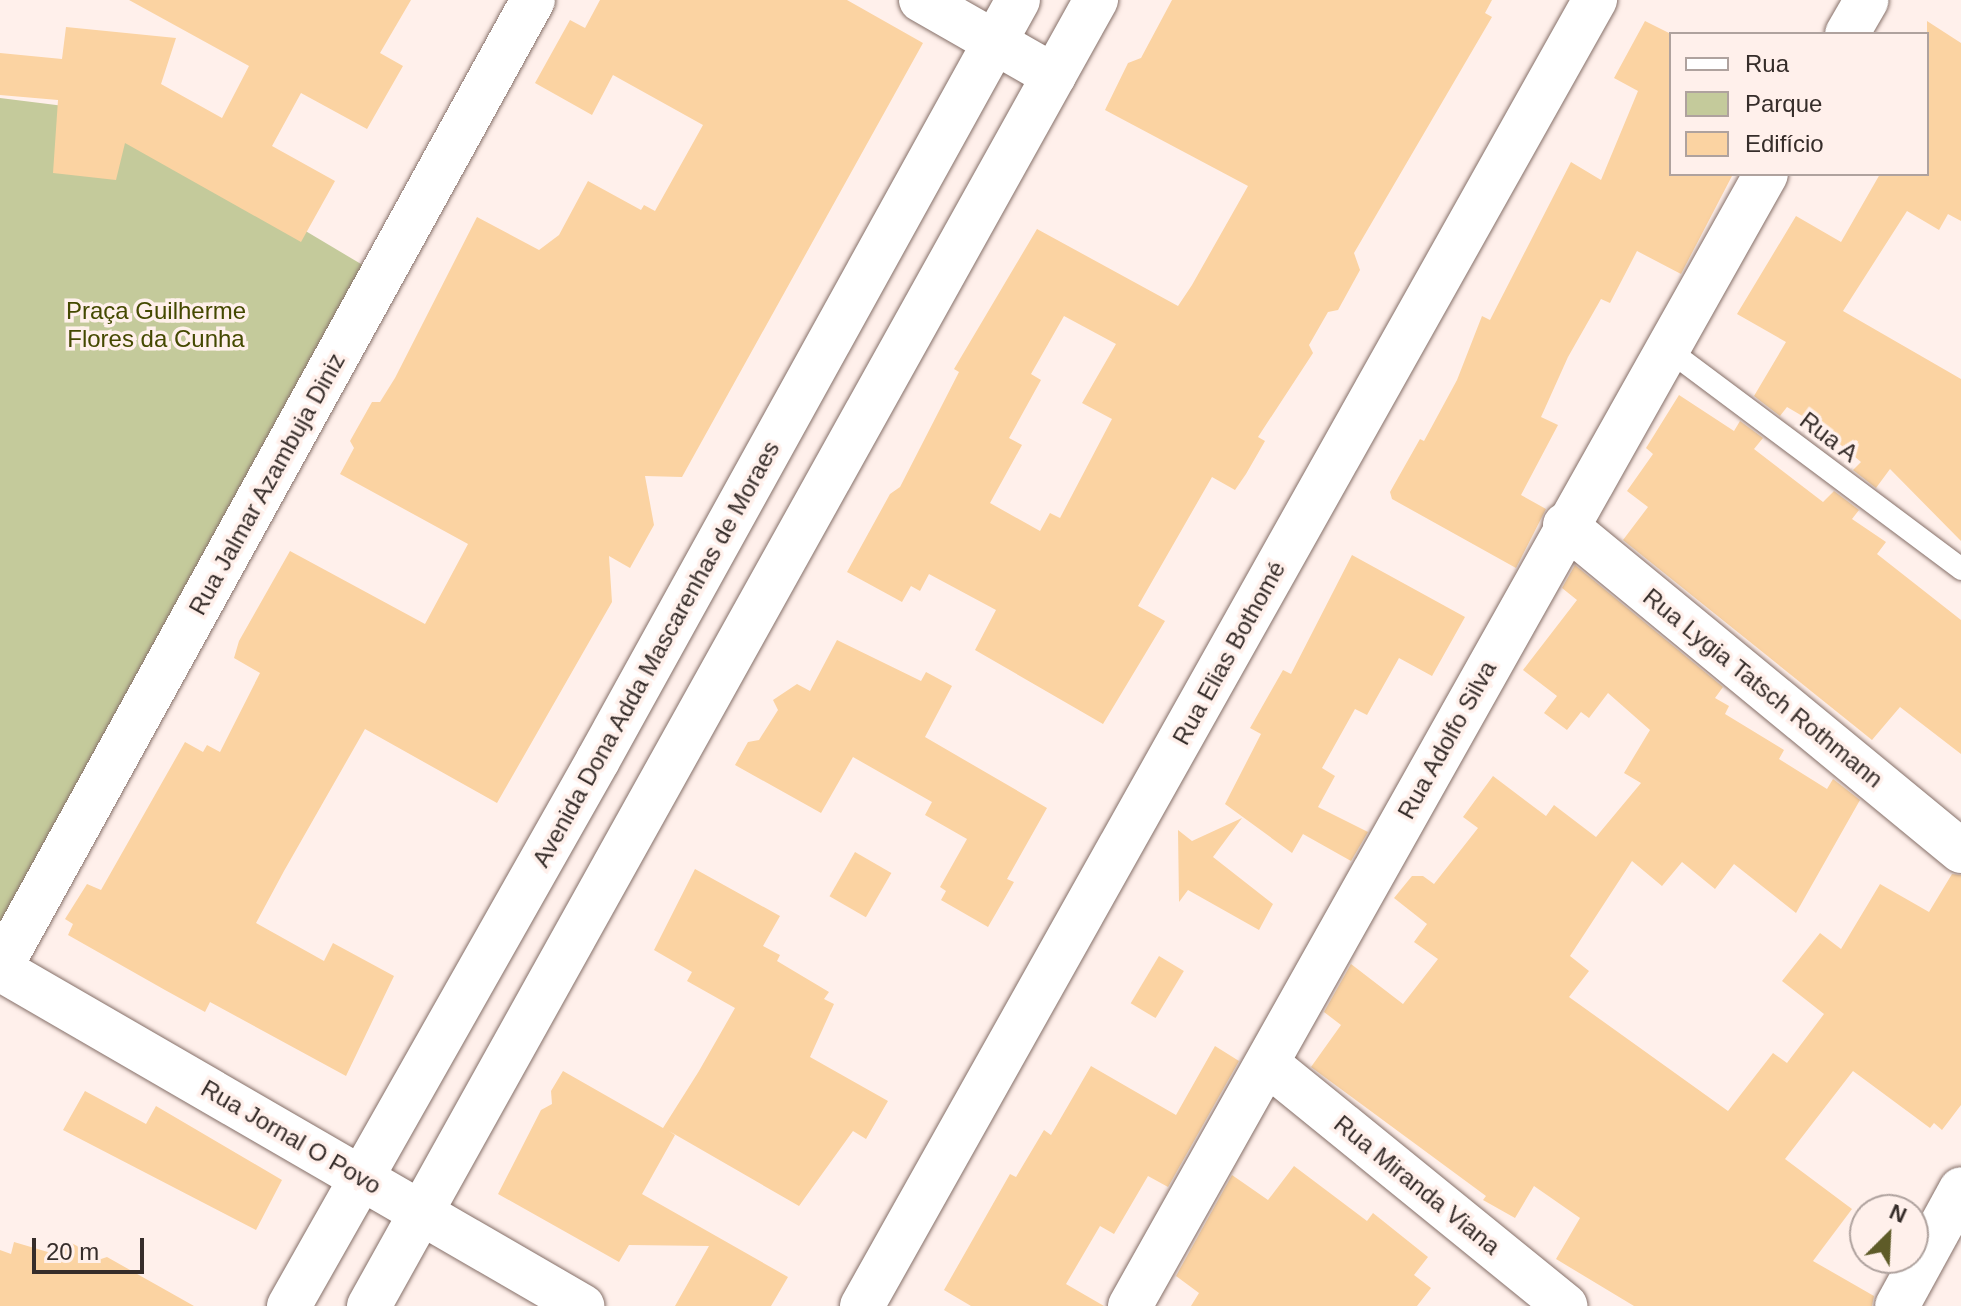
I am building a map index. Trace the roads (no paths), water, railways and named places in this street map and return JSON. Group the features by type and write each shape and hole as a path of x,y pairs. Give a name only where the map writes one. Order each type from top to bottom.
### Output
{"street":[{"name":"Rua Jalmar Azambuja Diniz","path":"0,968 533,0"},
{"path":"921,0 1054,76"},
{"name":"Rua Elias Bothomé","path":"862,1306 1595,0"},
{"path":"1848,32 1867,0"},
{"path":"369,1306 1086,18 1016,1"},
{"name":"Avenida Dona Adda Mascarenhas de Moraes","path":"289,1306 1016,1"},
{"name":"Rua Adolfo Silva","path":"1130,1306 1269,1065 1565,525 1765,176"},
{"name":"Rua Lygia Tatsch Rothmann","path":"1565,525 1961,851"},
{"name":"Rua Jornal O Povo","path":"0,968 582,1306"},
{"name":"Rua Miranda Viana","path":"1269,1065 1566,1306"},
{"path":"1897,1306 1961,1189"}],"lane":[{"name":"Rua A","path":"1666,348 1961,569"}],"park label":[{"name":"Praça Guilherme Flores da Cunha","path":"156,325"}]}
